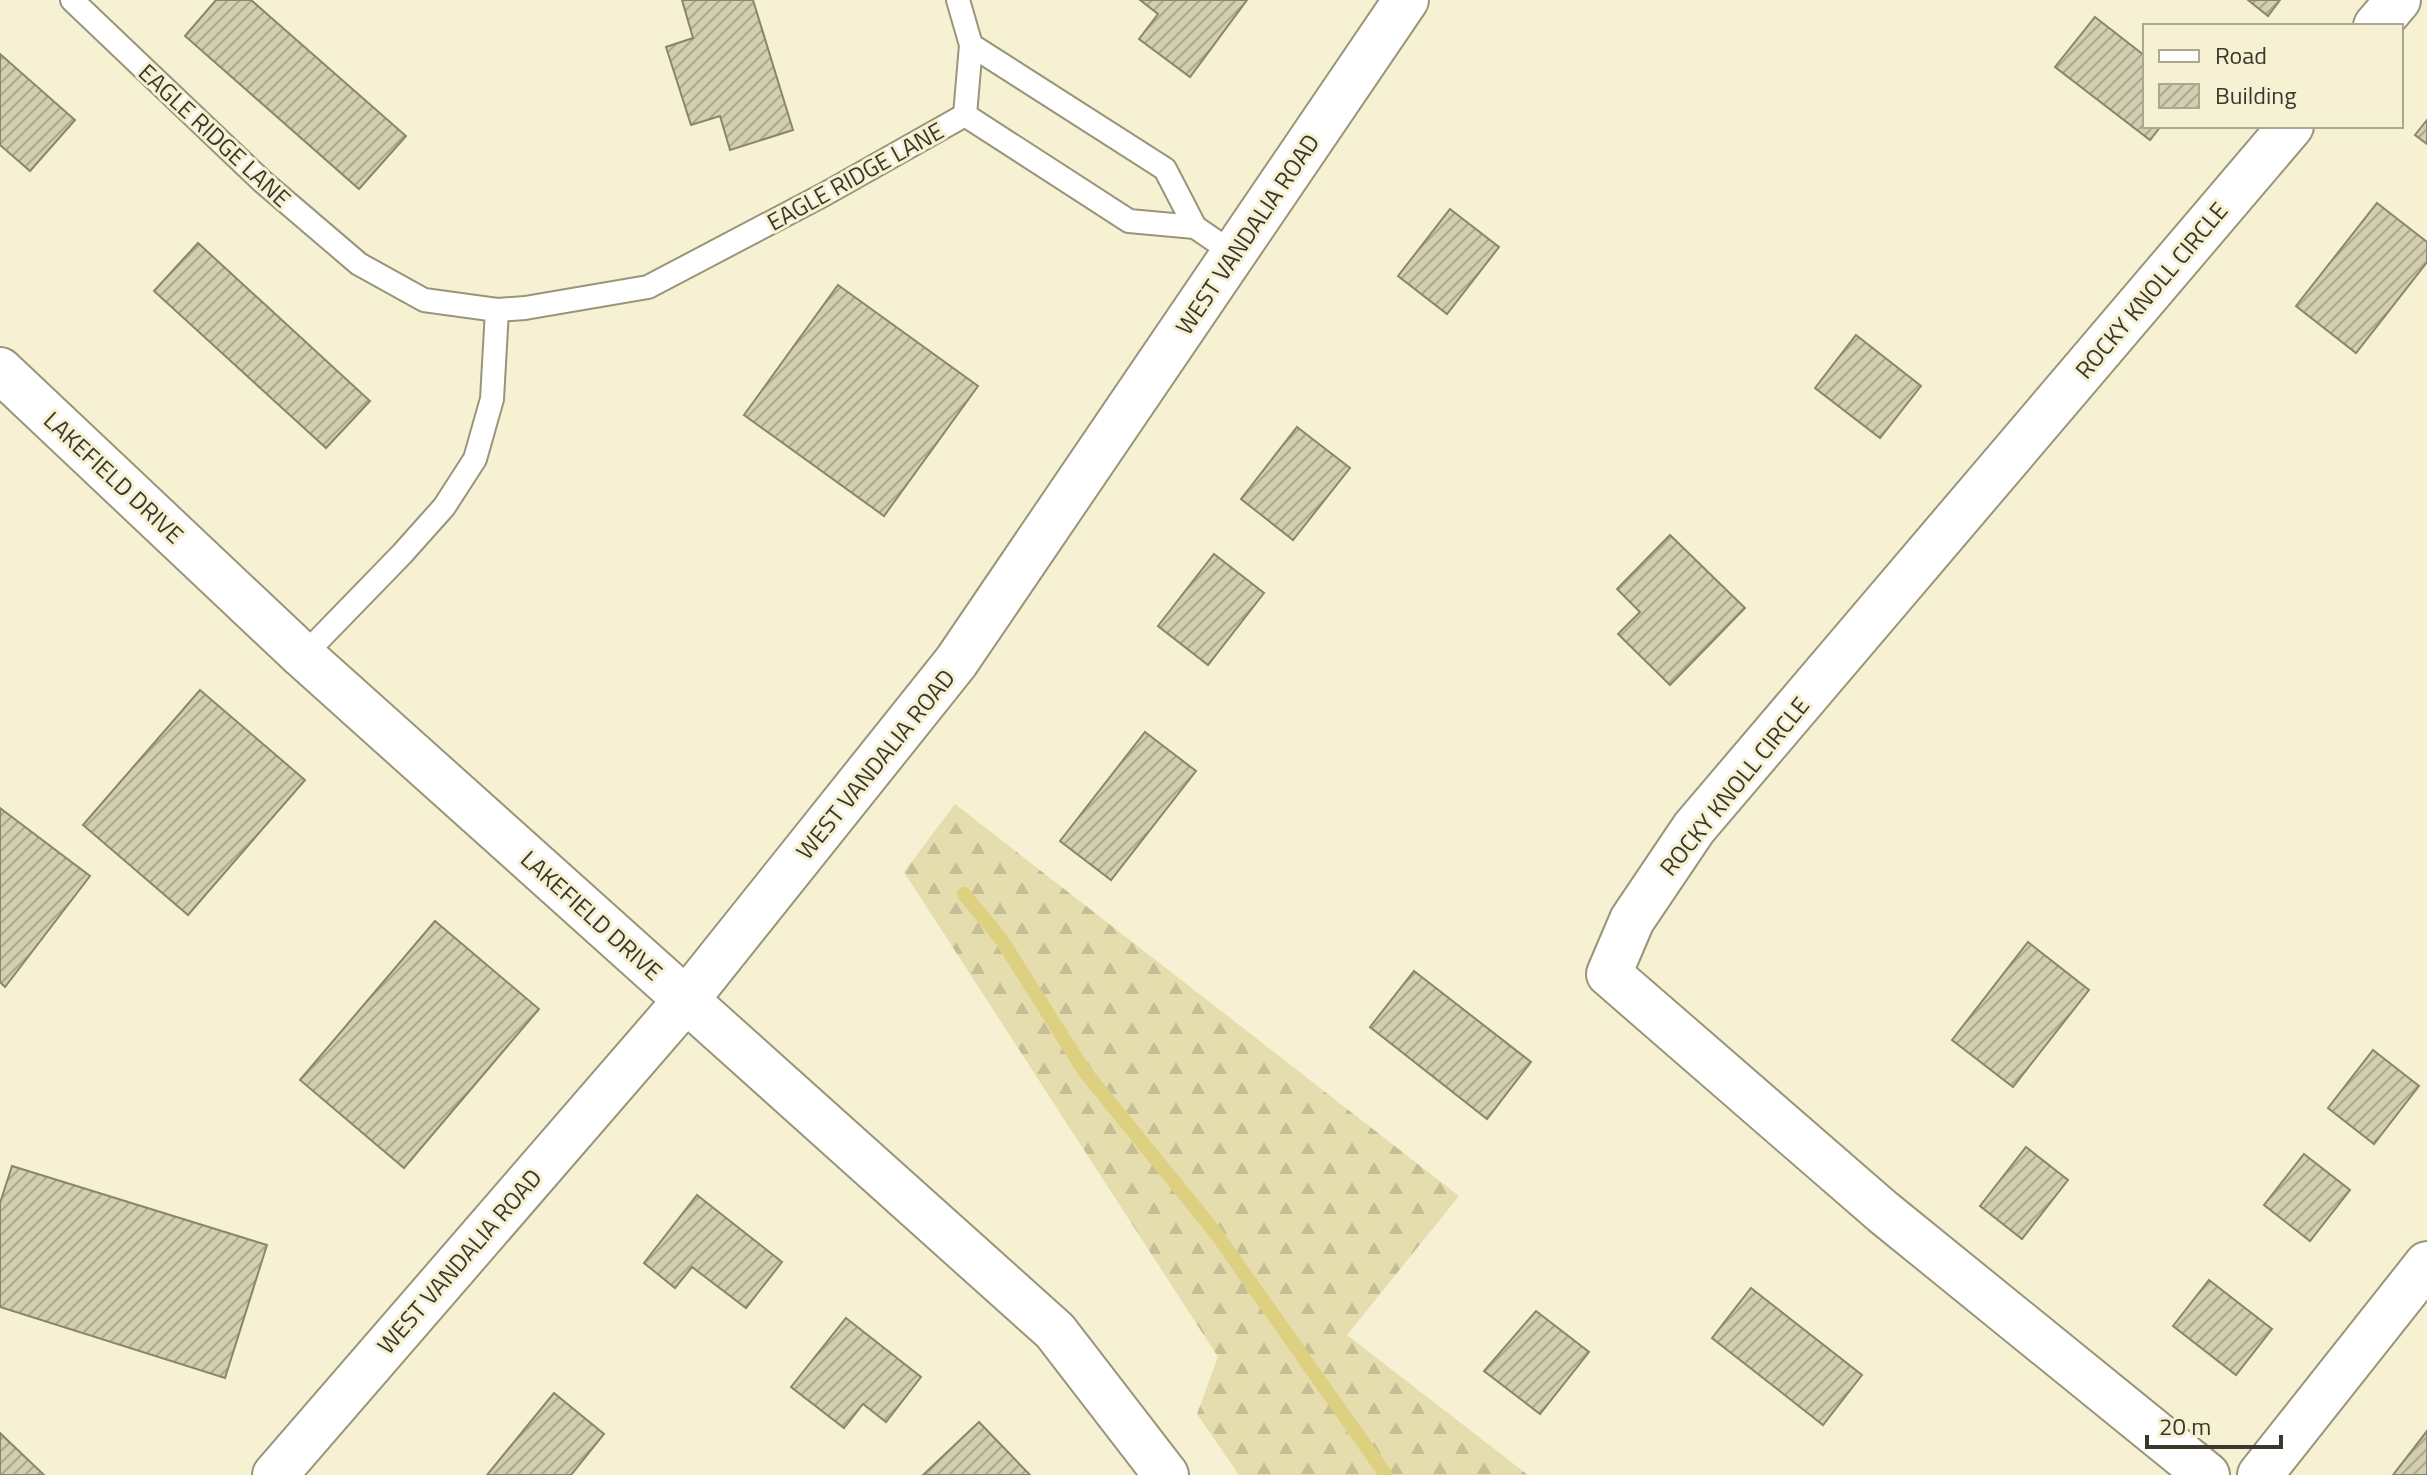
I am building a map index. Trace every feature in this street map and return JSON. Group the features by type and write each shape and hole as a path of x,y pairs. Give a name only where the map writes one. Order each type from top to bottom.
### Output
{"street":[{"name":"WEST VANDALIA ROAD","path":"275,1475 686,1000 956,662 1406,0"},
{"path":"2378,24 2398,0"},
{"name":"ROCKY KNOLL CIRCLE","path":"2207,1475 1883,1212 1609,974 1632,920 1694,828 2289,128"},
{"name":"LAKEFIELD DRIVE","path":"0,370 303,656 1055,1331 1166,1475"},
{"path":"2260,1475 2427,1264"}],"lane":[{"name":"EAGLE RIDGE LANE","path":"72,0 263,182 359,264 424,300 497,310 648,287 825,194 965,115 1129,221 1195,227"},
{"path":"958,0 971,45 965,115"},
{"path":"971,45 1165,169 1195,227 1233,253"},
{"path":"303,656 433,519 475,459 492,399 497,310"}],"green space":[{"path":"955,804 1459,1196 1347,1335 1528,1475 1239,1475 1197,1414 1218,1357 904,872"}],"building":[{"path":"216,0 251,0 406,136 359,189 185,36"},
{"path":"682,0 753,0 793,130 730,150 720,116 691,125 666,47 693,38"},
{"path":"1140,0 1247,0 1190,77 1139,39 1158,14"},
{"path":"2248,0 2280,0 2268,16"},
{"path":"2095,17 2143,54 2143,128 2159,128 2150,140 2055,67"},
{"path":"0,54 75,120 30,171 0,145"},
{"path":"2427,120 2427,144 2415,135"},
{"path":"2377,203 2427,242 2427,262 2356,353 2296,306"},
{"path":"1450,209 1499,247 1447,314 1398,276"},
{"path":"198,243 370,401 326,448 154,291"},
{"path":"838,285 978,386 884,516 744,415"},
{"path":"1856,335 1921,386 1880,438 1815,388"},
{"path":"1297,427 1350,468 1293,540 1241,499"},
{"path":"1670,535 1745,608 1670,685 1618,634 1640,612 1617,589"},
{"path":"1214,554 1264,593 1208,665 1158,626"},
{"path":"200,690 305,780 188,915 83,825"},
{"path":"1145,732 1196,771 1111,880 1060,841"},
{"path":"0,808 90,876 5,987 0,982"},
{"path":"435,921 539,1009 404,1168 300,1080"},
{"path":"2028,942 2089,990 2013,1087 1952,1040"},
{"path":"1414,971 1531,1062 1487,1119 1370,1027"},
{"path":"2373,1050 2419,1086 2374,1144 2328,1108"},
{"path":"2026,1147 2068,1180 2022,1239 1980,1206"},
{"path":"2304,1154 2350,1190 2310,1241 2264,1205"},
{"path":"12,1166 267,1245 225,1378 0,1307 0,1203"},
{"path":"697,1195 782,1262 746,1308 692,1267 675,1288 644,1263"},
{"path":"2209,1280 2272,1329 2236,1375 2173,1326"},
{"path":"1751,1288 1862,1375 1823,1425 1712,1338"},
{"path":"1536,1311 1589,1352 1540,1414 1484,1371"},
{"path":"846,1318 921,1377 886,1422 863,1404 844,1428 791,1387"},
{"path":"554,1393 604,1434 571,1475 487,1475"},
{"path":"979,1422 1030,1475 923,1475"},
{"path":"2427,1431 2427,1475 2393,1475"},
{"path":"0,1433 44,1475 0,1475"}],"waterway":[{"path":"964,894 1001,939 1085,1072 1215,1232 1386,1475"}]}
